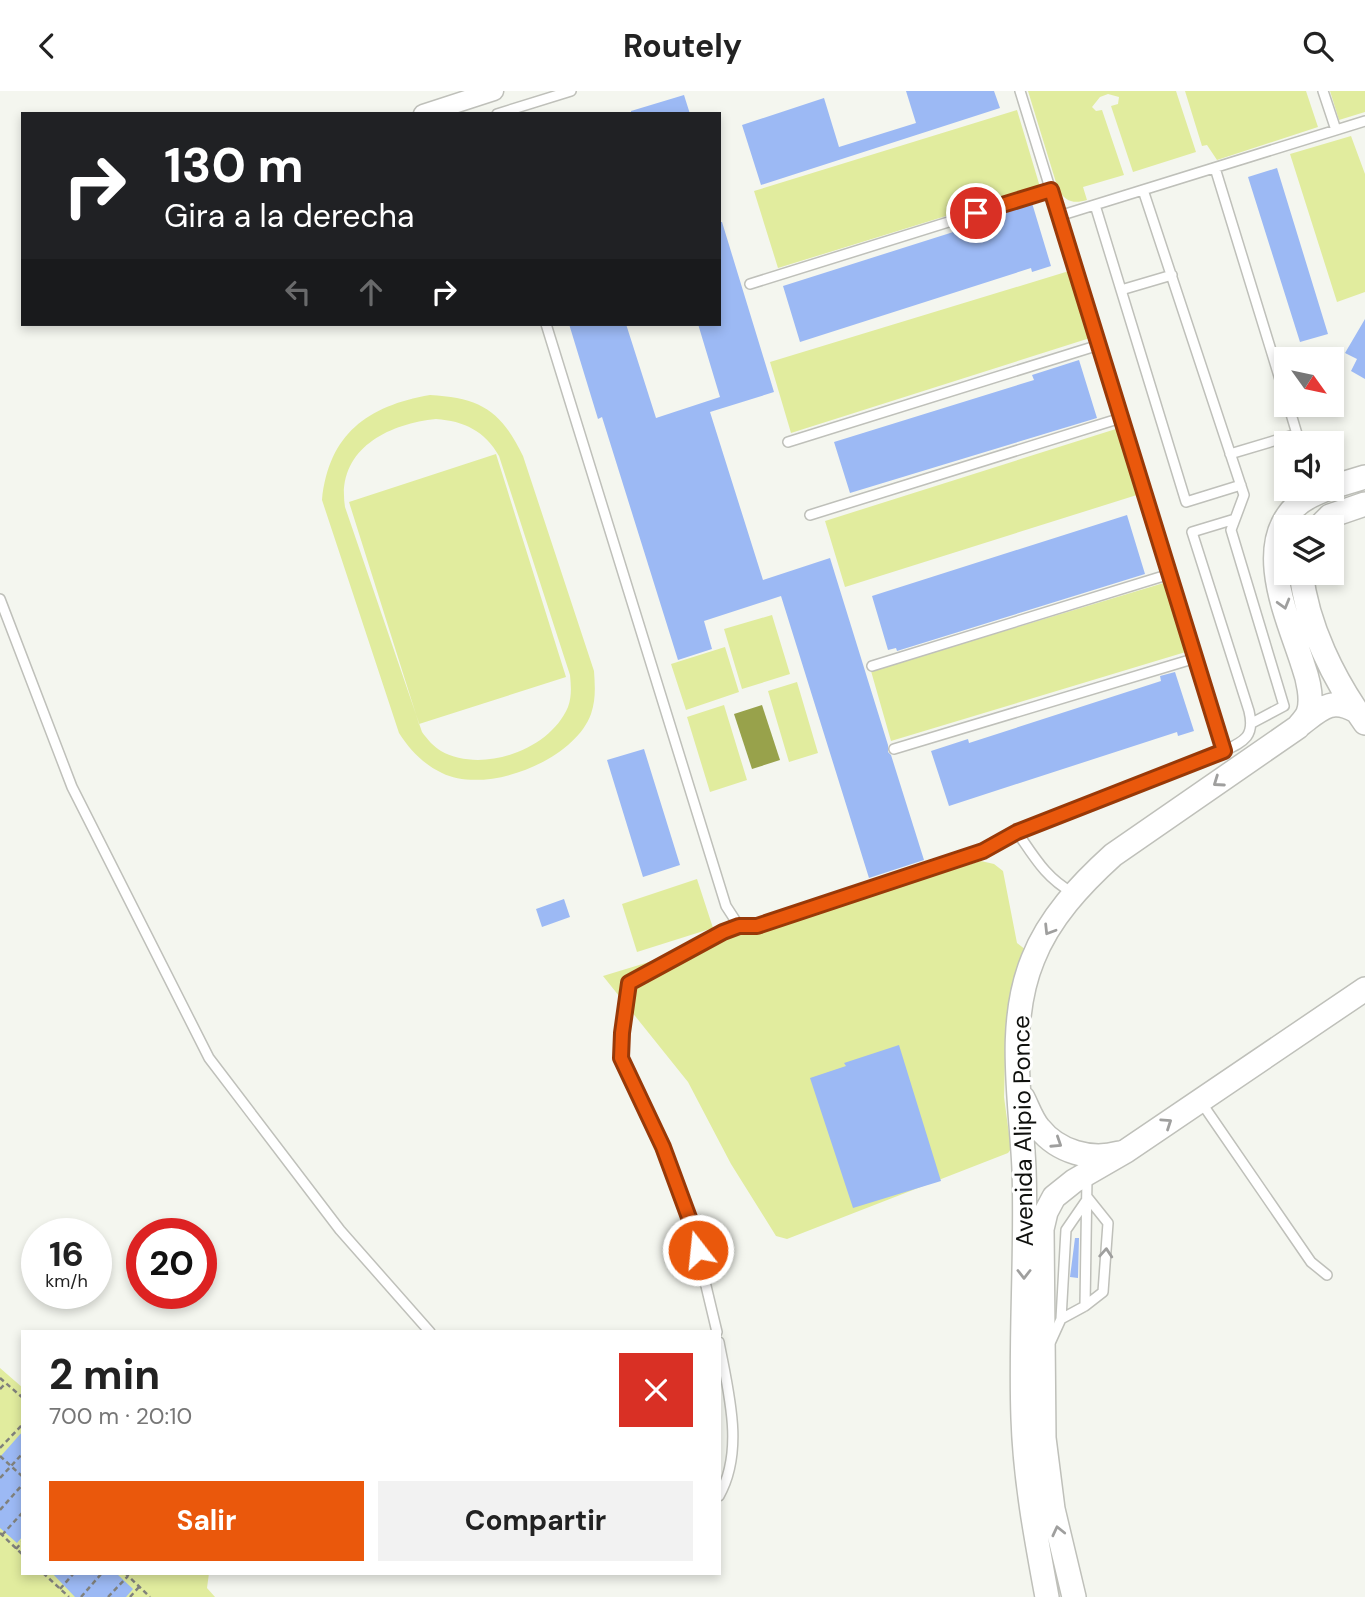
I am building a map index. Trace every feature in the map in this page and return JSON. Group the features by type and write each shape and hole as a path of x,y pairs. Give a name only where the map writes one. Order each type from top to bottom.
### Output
{"main road":[{"path":"1344,484 1365,477"},
{"path":"1298,727 1308,712 1310,699 1307,677 1277,580 1275,547 1281,529 1294,507 1303,501"},
{"path":"1334,515 1365,504"},
{"path":"1302,585 1319,638 1335,676 1361,717"},
{"name":"Avenida Alipio Ponce","path":"1074,1597 1052,1497 1033,1360 1018,1089 1019,1023 1026,981 1033,959 1048,930 1075,893 1114,855 1323,707 1345,705 1361,717"},
{"name":"Avenida Alipio Ponce","path":"1046,1597 1027,1483 1023,1417 1033,1360 1042,1229 1046,1212 1055,1197 1074,1181 1087,1186 1126,1151 1365,989"},
{"path":"1018,1089 1037,1127 1049,1139 1067,1150 1104,1157 1126,1151"}],"street":[{"path":"427,112 461,96 494,91"}],"lane":[{"path":"503,112 570,91"},
{"path":"1020,91 1224,751"},
{"path":"1323,91 1336,130"},
{"path":"1059,216 1365,121"},
{"path":"1215,168 1274,360"},
{"path":"750,284 1051,190"},
{"path":"1143,190 1244,495 1231,530 1284,706 1252,723"},
{"path":"1095,205 1186,502 1241,485"},
{"path":"1121,290 1172,275"},
{"path":"547,326 726,906 739,926"},
{"path":"788,442 1099,345"},
{"path":"1230,454 1297,434 1292,417"},
{"path":"810,515 1121,418"},
{"path":"717,1330 691,1223 663,1147 621,1058 629,983 723,932 739,926 757,926 983,851 1017,832 1224,751 1243,741 1250,735 1252,723 1192,532 1235,519"},
{"path":"872,666 1170,574"},
{"path":"0,599 72,787 209,1058 340,1230 428,1330"},
{"path":"894,749 1196,658"},
{"path":"1017,832 1055,883 1075,893"},
{"path":"1200,1101 1311,1262 1327,1275"},
{"path":"1033,1360 1061,1319 1103,1292 1108,1223 1087,1186"},
{"path":"1061,1319 1066,1230 1087,1186"},
{"path":"1085,1306 1087,1186"},
{"path":"721,1353 730,1401 733,1444 727,1479 721,1492"}],"path":[{"path":"0,1378 21,1396"},
{"path":"0,1389 6,1383"},
{"path":"0,1448 21,1425"},
{"path":"0,1478 21,1455"},
{"path":"0,1456 21,1475"},
{"path":"0,1510 21,1486"},
{"path":"21,1514 1,1534 21,1553"},
{"path":"16,1549 21,1543"},
{"path":"47,1575 69,1597"},
{"path":"60,1589 73,1575"},
{"path":"80,1597 100,1575"},
{"path":"108,1597 125,1575"},
{"path":"127,1575 150,1597"},
{"path":"130,1597 139,1587"}],"shaded area":[{"path":"1028,91 1176,91 1196,152 1133,172 1111,106 1118,104 1119,97 1108,94 1100,97 1092,107 1096,111 1102,110 1124,175 1083,187 1087,200 1070,201 1058,189"},
{"path":"1185,91 1306,91 1318,127 1217,160 1207,145 1202,146"},
{"path":"1330,91 1365,91 1365,112 1339,120"},
{"path":"1017,110 1040,187 778,268 754,191"},
{"path":"1351,136 1365,174 1365,292 1337,302 1290,154"},
{"path":"1069,271 1090,338 791,433 770,362"},
{"path":"430,395 476,403 497,417 515,440 523,456 594,671 593,708 582,731 548,759 504,776 481,780 460,779 442,773 418,756 399,733 322,500 333,457 355,427 370,416 408,400","holes":["436,419 456,422 473,429 487,440 499,456 570,675 569,703 559,722 531,746 494,759 457,757 438,749 422,732 345,507 344,487 349,470 357,455 369,443 400,427"]},
{"path":"1119,428 1140,494 845,587 825,521"},
{"path":"496,454 566,677 419,724 349,502"},
{"path":"1167,582 1189,651 891,741 871,671"},
{"path":"772,615 790,674 742,689 724,629"},
{"path":"725,647 739,692 686,710 671,664"},
{"path":"797,682 818,753 789,762 768,691"},
{"path":"724,705 747,780 710,792 687,717"},
{"path":"762,705 780,760 752,769 734,714"},
{"path":"981,861 994,864 1003,871 1017,943 1026,950 1014,977 1006,1020 1004,1097 1011,1149 1008,1153 787,1239 776,1236 731,1164 688,1082 603,976"},
{"path":"697,879 713,928 637,952 622,904"},
{"path":"0,1368 21,1386 21,1575 209,1575 207,1588 215,1597 0,1597"}],"building":[{"path":"906,91 994,91 1000,108 761,185 742,125 824,98 839,147 916,123"},
{"path":"684,95 689,112 631,112"},
{"path":"1277,168 1328,334 1300,342 1248,177"},
{"path":"1032,203 1051,266 1032,272 1031,268 800,342 783,286 988,221 987,217"},
{"path":"722,222 774,392 710,412 763,580 830,558 888,752 924,860 869,878 781,596 704,621 712,649 678,660 602,417 598,419 570,326 627,326 656,418 720,397 699,326 721,326"},
{"path":"1365,319 1365,379 1351,371 1357,359 1345,353"},
{"path":"1079,360 1097,418 850,493 834,442 1034,380 1032,375"},
{"path":"1127,515 1145,574 897,651 896,648 888,650 872,596"},
{"path":"1175,672 1194,731 1178,736 1177,732 949,806 931,751 968,739 969,743 1161,681 1160,676"},
{"path":"644,749 680,865 643,877 607,760"},
{"path":"564,899 570,917 542,927 536,909"},
{"path":"899,1045 941,1181 853,1208 810,1078 846,1066 844,1063"},
{"path":"1075,1238 1079,1238 1078,1278 1070,1277"},
{"path":"21,1433 21,1538 17,1543 0,1528 0,1457"},
{"path":"54,1575 118,1575 133,1589 126,1597 75,1597"}],"route":[{"path":"698,1250 663,1147 621,1058 629,983 723,932 739,926 757,926 983,851 1017,832 1224,751 1051,190 976,213"}]}
